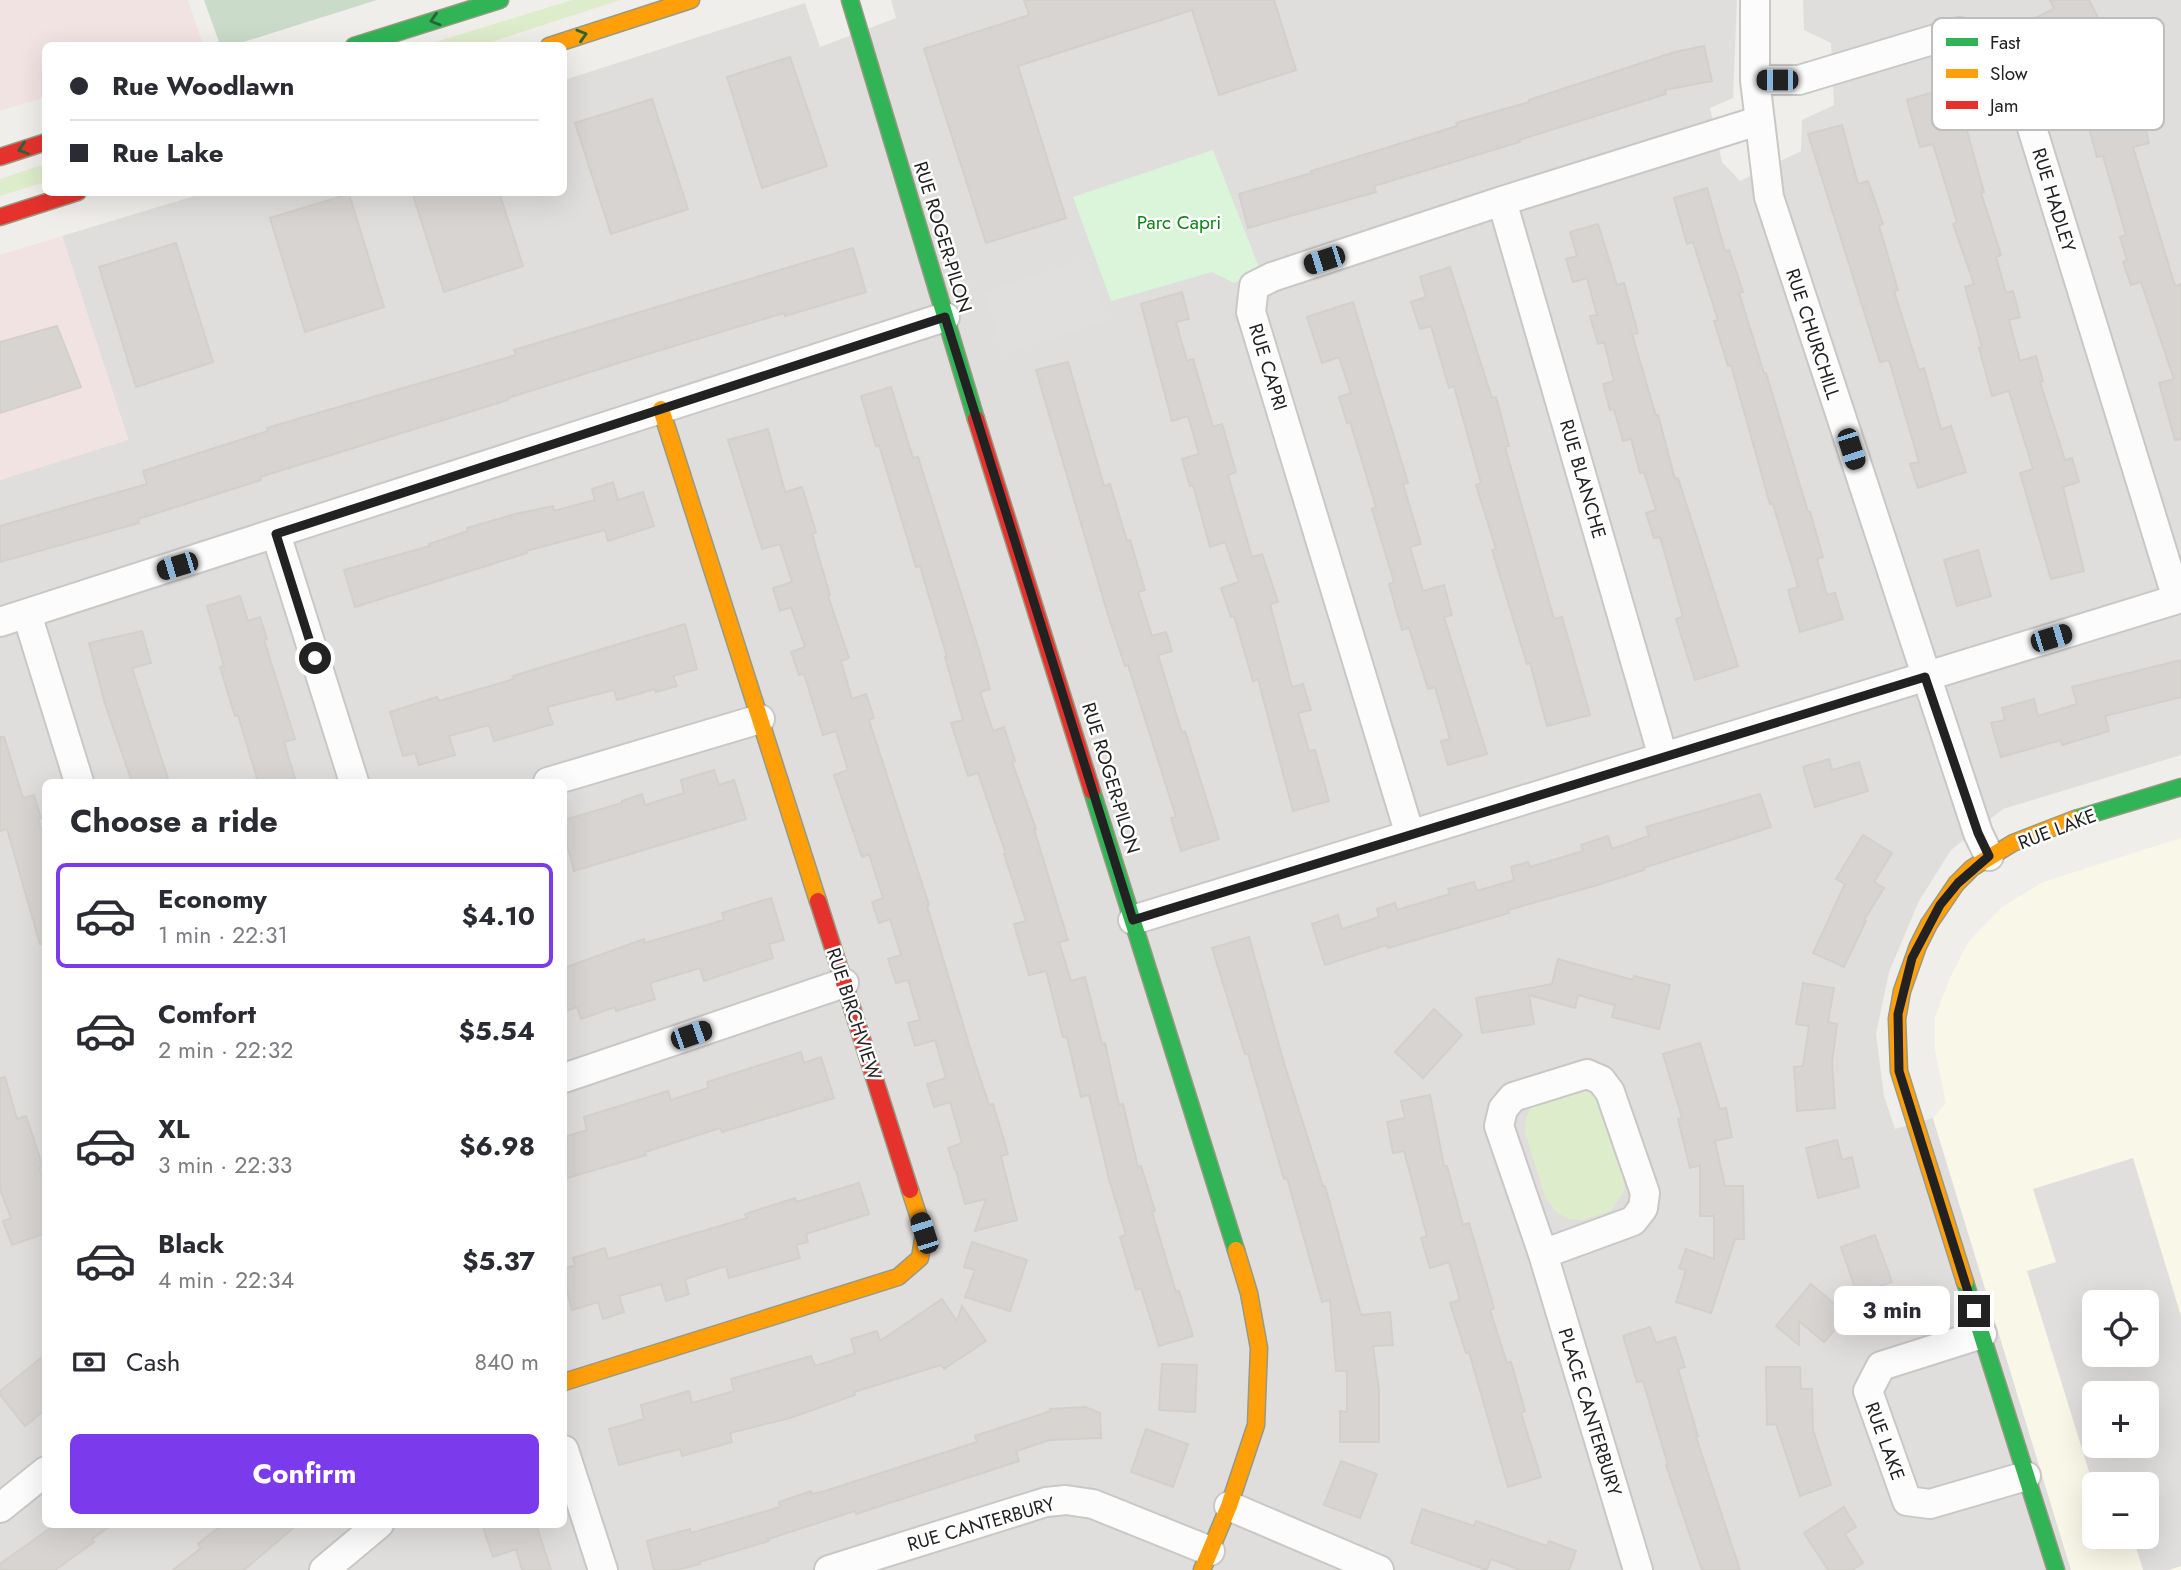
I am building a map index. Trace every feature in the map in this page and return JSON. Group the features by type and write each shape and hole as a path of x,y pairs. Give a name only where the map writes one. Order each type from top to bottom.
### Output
{"street":[{"path":"367,42 500,0"},
{"path":"561,42 691,0"},
{"name":"RUE ROGER-PILON","path":"850,0 945,317 1249,1293 1259,1348 1256,1425 1229,1506 1206,1560"},
{"name":"RUE CHURCHILL","path":"1755,0 1755,80 1769,197 1925,677 1978,833 1989,856"},
{"name":"RUE HADLEY","path":"1755,80 1799,80 1932,40"},
{"name":"RUE CAPRI","path":"1410,835 1251,312 1254,286 1272,277 1502,201 1758,121"},
{"name":"RUE HADLEY","path":"2033,130 2179,598"},
{"path":"0,157 42,143"},
{"path":"0,217 66,196"},
{"name":"RUE BLANCHE","path":"1502,201 1663,757"},
{"path":"0,622 945,317"},
{"name":"RUE BIRCHVIEW","path":"567,1381 898,1277 919,1258 924,1233 661,409"},
{"path":"276,534 353,779"},
{"path":"1133,920 2179,598"},
{"path":"27,614 78,779"},
{"path":"558,779 760,719"},
{"name":"RUE LAKE","path":"2056,1570 1899,1071 1898,1014 1912,958 1940,905 1958,883 1989,856 2065,823 2181,787"},
{"path":"567,1077 844,983"},
{"name":"PLACE CANTERBURY","path":"1543,1254 1633,1221 1643,1208 1645,1193 1610,1093 1601,1080 1587,1073 1513,1097 1503,1109 1499,1126 1543,1254 1638,1570"},
{"name":"RUE LAKE","path":"1982,1334 1881,1366 1868,1391 1907,1501 1930,1504 2026,1476"},
{"path":"567,1459 603,1570"},
{"path":"0,1508 42,1474"},
{"name":"RUE CANTERBURY","path":"830,1570 1046,1502 1066,1500 1093,1504 1206,1560"},
{"path":"1229,1506 1379,1570"},
{"path":"326,1569 374,1528"}],"shaded area":[{"path":"0,0 188,0 202,42 42,42 42,98 0,111"},
{"path":"891,0 1737,0 1733,98 1710,108 1722,162 1740,181 1801,151 1802,120 1834,105 1831,43 1804,30 1803,0 2181,0 2181,755 2003,809 1951,850 1919,901 1889,972 1876,1034 1884,1096 1895,1129 1933,1118 2071,1570 0,1570 0,480 128,439 62,236 194,196 567,196 567,79 805,3 820,47 896,18"},
{"path":"62,236 128,440 0,480 0,255"},
{"path":"1087,259 1107,321 1003,354 984,292"},
{"path":"2181,838 2181,1570 2071,1570 1933,1118 1946,1103 1935,1050 1935,1016 1969,941 2002,907 2043,882"},
{"path":"2133,1158 2181,1316 2181,1566 2169,1570 2143,1570 2137,1549 2159,1549 2159,1472 2089,1472 2085,1458 2159,1458 2159,1381 2082,1381 2082,1449 2027,1271 2056,1262 2033,1189"}],"green space":[{"path":"204,0 377,0 244,42 219,42"},
{"path":"572,0 620,0 491,42 436,42"},
{"name":"Parc Capri","path":"1213,150 1260,270 1234,283 1212,272 1111,301 1073,197"},
{"path":"42,165 42,183 0,196 0,179"},
{"path":"1579,1088 1590,1091 1600,1102 1625,1178 1624,1191 1611,1211 1583,1220 1568,1219 1556,1212 1545,1196 1525,1132 1526,1118 1537,1100"}],"building":[{"path":"1024,0 1274,0 1296,70 1219,95 1192,10 1018,66 1066,218 986,243 924,49 1029,15"},
{"path":"2050,0 2089,0 2098,18 2037,18 2054,9"},
{"path":"1704,46 1712,81 1665,90 1666,94 1374,186 1376,192 1248,228 1239,194 1457,126 1456,123 1529,102 1675,52"},
{"path":"790,57 827,166 762,188 727,77"},
{"path":"1932,92 1932,130 1967,130 1984,192 1981,193 2001,255 1996,257 2006,293 2013,291 2020,317 2009,320 2020,361 2036,356 2043,381 2040,382 2065,460 2072,458 2079,482 2063,487 2084,571 2051,579 2020,473 2033,469 2009,391 1992,396 1965,287 1974,284 1953,224 1957,222 1933,144 1920,147 1907,100"},
{"path":"652,99 688,209 611,234 575,123"},
{"path":"1842,125 1858,184 1868,181 1883,224 1879,226 1898,290 1894,291 1919,370 1924,368 1941,429 1951,426 1966,472 1918,488 1910,464 1919,462 1889,360 1880,362 1808,134"},
{"path":"2089,130 2146,130 2149,143 2133,147 2175,286 2181,284 2181,439 2175,440 2159,383 2174,379 2141,282 2131,285 2123,262 2127,260 2120,237 2126,235 2103,156 2097,157"},
{"path":"1707,188 1725,251 1729,250 1743,292 1739,293 1810,512 1823,557 1817,559 1827,595 1835,593 1843,619 1800,632 1788,590 1798,587 1773,504 1770,504 1731,365 1728,366 1714,321 1718,320 1693,242 1687,244 1674,198"},
{"path":"350,196 384,307 305,332 270,218"},
{"path":"413,196 500,196 523,266 444,292"},
{"path":"1598,224 1617,285 1624,283 1638,333 1632,334 1656,416 1658,415 1675,479 1678,478 1738,666 1695,680 1676,619 1683,617 1660,537 1654,538 1646,513 1656,510 1644,472 1640,473 1631,439 1623,441 1614,409 1610,410 1603,384 1614,381 1604,342 1598,344 1590,316 1597,315 1587,278 1573,282 1566,259 1577,256 1570,232"},
{"path":"176,243 213,362 136,387 99,267"},
{"path":"853,248 866,292 785,316 784,313 631,359 260,477 261,480 138,519 139,523 0,562 0,526 147,484 143,471 268,431 267,428 516,355 514,350"},
{"path":"1450,267 1492,398 1496,397 1509,446 1505,447 1554,619 1562,617 1590,715 1547,726 1530,663 1527,664 1492,550 1496,549 1476,485 1481,483 1454,386 1449,388 1431,326 1420,329 1411,302 1426,297 1420,277"},
{"path":"1182,292 1189,319 1176,322 1187,361 1193,359 1213,427 1222,424 1236,472 1228,475 1252,557 1262,554 1278,602 1270,604 1292,687 1303,684 1311,710 1298,713 1309,751 1315,750 1329,801 1293,811 1258,679 1253,681 1234,616 1231,617 1221,588 1239,582 1225,542 1210,547 1193,485 1190,486 1182,459 1199,454 1188,416 1172,421 1141,304"},
{"path":"1353,302 1408,483 1403,484 1421,544 1410,547 1423,591 1444,585 1452,615 1444,617 1487,754 1448,765 1441,741 1450,739 1435,687 1428,689 1409,628 1402,630 1389,584 1394,582 1372,509 1376,507 1350,422 1347,423 1339,397 1351,393 1339,357 1322,363 1307,317"},
{"path":"57,326 81,387 0,413 0,342"},
{"path":"1068,362 1104,486 1110,484 1127,541 1130,540 1145,590 1138,592 1152,636 1166,632 1172,651 1158,655 1219,839 1181,851 1171,818 1176,817 1128,665 1125,666 1108,615 1036,370"},
{"path":"891,387 913,458 918,457 978,647 990,689 980,692 993,731 1004,727 1015,761 1012,762 1036,829 1068,940 1059,942 1071,981 1085,977 1102,1044 1105,1043 1119,1105 1123,1104 1138,1167 1141,1166 1176,1292 1179,1291 1193,1336 1159,1346 1141,1288 1136,1290 1120,1237 1126,1235 1109,1179 1089,1095 1081,1097 1067,1037 1063,1037 1046,971 1029,975 1014,924 1026,921 978,773 968,776 951,723 963,720 947,657 920,566 916,567 879,445 876,446 861,396"},
{"path":"768,429 785,492 802,487 816,532 812,534 830,595 828,596 849,658 841,661 852,699 866,694 874,718 869,720 929,905 927,906 969,1044 989,1105 993,1104 1008,1154 1001,1156 1017,1220 975,1231 986,1199 965,1204 948,1148 962,1143 950,1102 934,1107 927,1084 946,1078 935,1040 915,1046 908,1023 920,1020 908,980 896,983 888,959 901,955 890,919 879,923 872,902 883,898 869,854 862,857 834,775 848,770 836,731 823,735 804,674 799,675 791,652 805,647 791,607 780,611 773,588 792,582 780,544 762,549 728,440"},
{"path":"613,482 618,500 643,492 654,526 608,541 605,530 526,551 527,553 355,607 344,570 430,546 429,544 468,531 467,528 515,514 553,506 554,511 595,500 592,489"},
{"path":"1978,550 1991,596 1957,606 1944,560"},
{"path":"240,596 248,621 260,617 267,639 264,640 295,739 284,742 295,779 257,779 220,667 224,666 207,606"},
{"path":"685,624 697,669 673,676 677,686 617,700 614,690 547,707 553,724 494,741 489,725 449,736 455,755 419,765 415,753 403,756 390,712 437,697 439,701 514,679 513,676"},
{"path":"142,631 151,663 132,668 168,779 131,779 105,704 89,643"},
{"path":"2181,660 2181,697 2105,716 2109,731 2062,745 2061,740 2001,757 1991,723 2005,720 2002,708 2034,699 2038,716 2077,704 2072,687"},
{"path":"0,737 4,737 23,798 34,795 41,818 38,819 42,832 42,944 7,829 0,831"},
{"path":"1829,759 1832,770 1859,762 1868,791 1815,807 1803,767"},
{"path":"714,770 719,785 734,780 746,819 574,871 567,844 567,819 622,803 642,794 645,805 684,793 681,780"},
{"path":"1760,794 1771,827 1594,886 1508,910 1509,913 1388,948 1387,945 1325,965 1312,924 1338,915 1342,929 1379,917 1377,909 1395,903 1397,910 1450,894 1448,889 1474,882 1477,891 1514,880 1511,867 1528,862 1530,867 1583,851 1581,845 1608,836 1612,849 1649,836 1646,827"},
{"path":"1863,835 1892,853 1874,882 1884,888 1864,920 1866,921 1844,967 1813,953 1845,884 1836,879"},
{"path":"771,898 784,940 769,944 773,958 704,981 700,968 650,983 655,999 616,1011 615,1007 581,1019 577,1007 567,1011 567,967 644,939 645,943 724,920 722,913"},
{"path":"1249,937 1284,1063 1325,1186 1361,1315 1390,1312 1393,1345 1373,1346 1379,1390 1379,1442 1340,1442 1340,1411 1347,1412 1347,1371 1336,1371 1330,1300 1322,1302 1287,1178 1284,1179 1248,1054 1245,1054 1212,948"},
{"path":"1558,959 1633,980 1634,976 1670,985 1659,1029 1612,1017 1615,1005 1578,995 1575,1008 1529,995 1534,1024 1482,1033 1476,998 1552,984"},
{"path":"1803,983 1834,988 1828,1022 1837,1024 1832,1062 1835,1108 1797,1111 1794,1067 1803,1066 1809,1026 1796,1024"},
{"path":"1434,1009 1462,1035 1423,1078 1395,1052"},
{"path":"1700,1043 1720,1109 1726,1108 1732,1137 1715,1141 1725,1186 1743,1186 1744,1239 1735,1239 1711,1313 1676,1302 1686,1270 1679,1268 1686,1249 1714,1259 1714,1216 1700,1216 1700,1165 1690,1168 1678,1119 1682,1118 1663,1054"},
{"path":"801,1052 804,1063 821,1057 834,1098 722,1132 720,1128 645,1152 646,1155 567,1178 567,1136 587,1130 584,1117 668,1091 671,1100 708,1088 707,1082"},
{"path":"5,1077 17,1119 26,1116 42,1164 39,1168 42,1175 42,1234 12,1245 3,1221 11,1218 0,1190 0,1078"},
{"path":"1430,1095 1444,1166 1447,1166 1463,1225 1469,1223 1494,1308 1490,1310 1507,1363 1511,1362 1525,1411 1521,1413 1541,1477 1508,1487 1469,1352 1466,1353 1450,1303 1460,1300 1449,1262 1430,1268 1421,1238 1427,1236 1404,1151 1393,1153 1387,1122 1405,1118 1401,1101"},
{"path":"1837,1140 1842,1160 1852,1157 1859,1187 1818,1198 1806,1148"},
{"path":"859,1183 869,1214 806,1234 808,1242 796,1245 800,1258 729,1278 726,1266 685,1279 689,1294 666,1301 661,1284 619,1296 624,1312 603,1319 598,1302 572,1310 567,1291 567,1268 575,1265 573,1258 605,1248 608,1259 747,1218 745,1214 795,1198 796,1202"},
{"path":"1875,1235 1892,1282 1857,1294 1841,1247"},
{"path":"972,1242 1027,1260 1010,1311 965,1297 975,1270 964,1267"},
{"path":"1811,1284 1848,1315 1824,1342 1799,1321 1799,1345 1776,1326"},
{"path":"942,1299 957,1321 962,1306 986,1341 944,1369 941,1365 854,1392 855,1395 790,1418 730,1433 732,1442 682,1456 680,1449 619,1465 609,1429 644,1419 641,1405 689,1391 692,1403 734,1391 731,1379 811,1356 815,1366 855,1353 851,1339 877,1331 880,1341"},
{"path":"1650,1327 1656,1343 1675,1337 1685,1367 1678,1369 1698,1436 1696,1437 1740,1570 1702,1570 1666,1465 1643,1381 1637,1382 1623,1336"},
{"path":"42,1357 42,1412 25,1426 0,1395 0,1391"},
{"path":"1162,1364 1197,1365 1195,1412 1159,1410"},
{"path":"1766,1367 1800,1367 1801,1389 1812,1389 1813,1430 1831,1485 1800,1496 1776,1424 1767,1425"},
{"path":"1085,1407 1100,1413 1101,1438 1050,1440 1016,1451 1019,1461 856,1514 855,1511 768,1539 769,1541 699,1562 700,1564 676,1570 654,1570 647,1541 690,1529 691,1533 780,1507 779,1502 811,1491 812,1494 825,1491 977,1442 975,1436 1051,1411 1050,1409"},
{"path":"1146,1429 1188,1444 1173,1487 1131,1472"},
{"path":"1341,1461 1377,1474 1360,1518 1324,1505"},
{"path":"1844,1507 1856,1527 1845,1534 1863,1563 1852,1570 1828,1570 1804,1533"},
{"path":"1422,1509 1474,1526 1476,1521 1547,1546 1549,1541 1576,1551 1569,1570 1520,1570 1491,1559 1487,1570 1411,1543"},
{"path":"50,1528 107,1528 92,1539 94,1542 55,1570 0,1570 0,1564"},
{"path":"218,1528 293,1528 244,1570 173,1570 201,1548 198,1544"},
{"path":"483,1528 537,1528 551,1570 522,1570 516,1549 493,1557"}],"traffic: fast":[{"path":"367,42 500,0"},
{"path":"850,0 976,419"},
{"path":"2075,819 2181,787"},
{"path":"1092,791 1236,1250"},
{"path":"1965,1282 2056,1570"}],"traffic: slow":[{"path":"561,42 691,0"},
{"path":"661,409 818,901"},
{"path":"1965,1282 1899,1071 1897,1019 1902,991 1929,924 1956,884 1972,868 2013,843 2075,819"},
{"path":"567,1381 898,1277 920,1258 924,1233 910,1190"},
{"path":"1202,1570 1229,1506 1256,1425 1259,1348 1249,1293 1236,1250"}],"traffic: jam":[{"path":"0,157 42,143"},
{"path":"0,217 66,196"},
{"path":"976,419 1092,791"},
{"path":"818,901 910,1190"}],"route":[{"path":"315,658 276,534 945,317 1133,920 1925,677 1978,833 1989,856 1958,883 1940,905 1912,958 1898,1014 1899,1071 1974,1311"}]}
